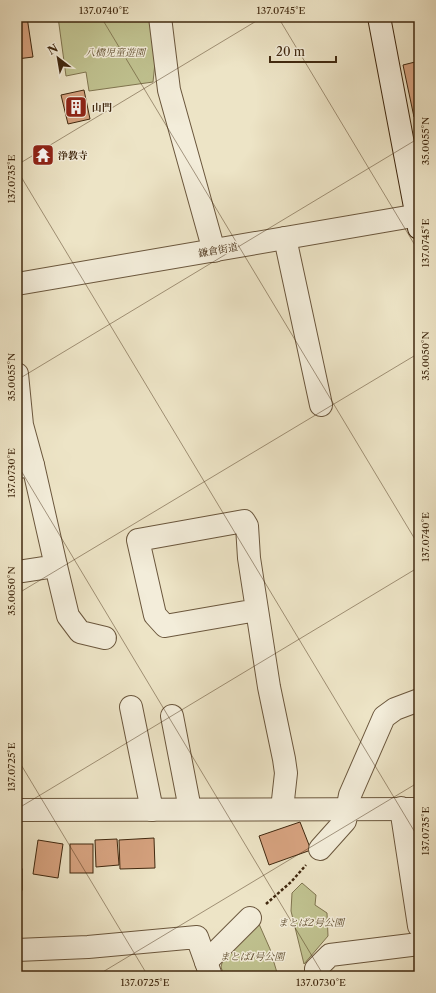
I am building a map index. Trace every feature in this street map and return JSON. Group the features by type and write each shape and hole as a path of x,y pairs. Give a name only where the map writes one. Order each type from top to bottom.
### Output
{"street":[{"path":"160,17 169,90 214,251"},
{"path":"379,17 418,219"},
{"name":"鎌倉街道","path":"17,284 286,238 418,219"},
{"path":"286,238 321,405"},
{"path":"17,374 19,425 25,466 56,566 68,616 80,632 105,638"},
{"path":"257,610 165,626 155,615 138,540 244,521 247,526 249,558 269,687 286,773 282,809"},
{"path":"17,572 56,566"},
{"path":"320,849 345,822 350,795 384,717 395,709 419,700"},
{"path":"130,707 152,810"},
{"path":"172,716 190,809"},
{"path":"17,810 410,808 419,926"},
{"path":"209,969 250,918"},
{"path":"17,950 88,947 197,937 209,969"},
{"path":"316,976 316,969 330,955 419,944"}],"path":[{"path":"250,918 291,882 320,849"}],"green space":[{"name":"八橋児童遊園","path":"58,17 150,17 155,63 153,82 89,91 86,72 66,76"},
{"name":"まとば2号公園","path":"302,883 316,895 315,905 327,913 328,936 304,964 291,911 292,893"},
{"name":"まとば1号公園","path":"259,924 270,949 278,976 224,976 221,967 224,955"}],"building":[{"path":"17,17 27,17 33,57 17,59"},
{"path":"419,61 419,116 414,117 403,65"},
{"name":"山門","path":"84,90 90,119 68,124 61,95"},
{"path":"300,822 311,850 269,865 259,836"},
{"path":"154,838 155,868 120,869 119,840"},
{"path":"117,839 119,865 96,867 95,840"},
{"path":"38,840 63,844 58,878 33,874"},
{"path":"70,844 93,844 93,873 70,873"},
{"path":"17,869 22,869 22,890 17,890"}],"place":[{"name":"山門","path":"76,107"},
{"name":"浄教寺","path":"43,155"}]}
